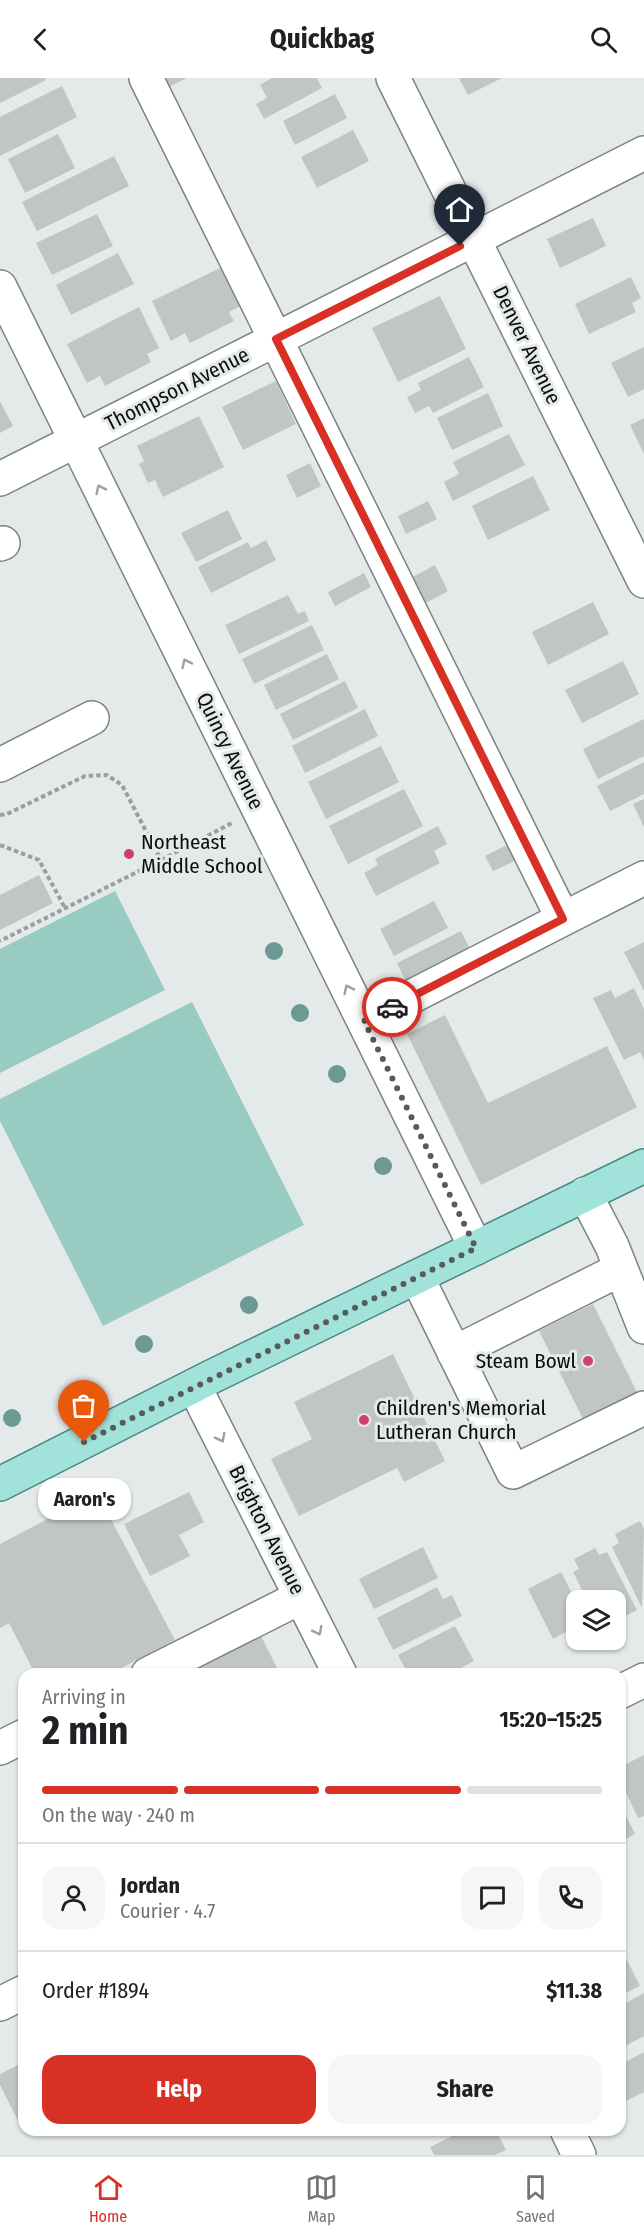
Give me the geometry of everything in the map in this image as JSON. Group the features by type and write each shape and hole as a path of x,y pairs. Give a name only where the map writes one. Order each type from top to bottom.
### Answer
{"main road":[{"path":"0,1484 194,1386 644,1166"}],"street":[{"path":"146,78 563,919"},
{"name":"Denver Avenue","path":"393,78 644,581"},
{"name":"Thompson Avenue","path":"0,479 644,153"},
{"name":"Quincy Avenue","path":"0,287 476,1248"},
{"path":"0,765 92,718"},
{"path":"364,1021 644,878"},
{"path":"585,1194 612,1246 644,1327"},
{"path":"454,1353 621,1269"},
{"path":"417,1277 513,1472 644,1408"},
{"name":"Brighton Avenue","path":"194,1386 337,1668"},
{"path":"160,1668 301,1598"},
{"path":"626,1689 644,1680"},
{"path":"0,1748 18,1739"},
{"path":"0,2004 18,1995"},
{"path":"570,2136 579,2155"}],"path":[{"path":"0,814 7,814 85,776 107,775 122,785 161,860"},
{"path":"0,941 259,810"},
{"path":"0,845 39,860 65,908"}],"green space":[{"path":"115,891 165,990 0,1073 0,949"},
{"path":"192,1002 304,1225 103,1326 0,1121 0,1099"}],"building":[{"path":"0,78 45,78 46,80 0,103"},
{"path":"156,78 187,78 162,90"},
{"path":"272,78 317,78 322,88 264,119 256,104 267,98 260,85"},
{"path":"459,78 502,78 468,95"},
{"path":"62,86 77,117 0,156 0,117"},
{"path":"335,94 347,118 295,145 283,121"},
{"path":"353,130 369,161 317,188 301,157"},
{"path":"58,134 75,168 25,193 8,159"},
{"path":"114,156 129,186 37,231 22,202"},
{"path":"97,214 113,246 52,275 36,243"},
{"path":"593,218 606,246 560,268 547,239"},
{"path":"118,253 134,284 71,315 56,285"},
{"path":"224,266 243,305 229,312 234,321 190,343 185,333 171,341 152,301"},
{"path":"631,277 641,298 632,303 636,312 589,334 575,304"},
{"path":"440,296 466,349 398,382 372,328"},
{"path":"139,307 159,348 147,354 151,362 105,386 100,376 87,383 67,344"},
{"path":"644,347 644,389 628,397 611,363"},
{"path":"469,357 484,387 433,413 429,406 415,413 407,397 421,390 418,383"},
{"path":"276,381 296,424 243,450 222,407"},
{"path":"488,393 503,426 452,450 437,418"},
{"path":"0,401 13,426 0,433"},
{"path":"199,416 224,467 163,497 155,480 148,483 139,464 144,461 137,446"},
{"path":"644,418 644,454 630,425"},
{"path":"509,434 525,465 453,501 444,482 459,474 453,462"},
{"path":"310,463 321,486 297,498 286,475"},
{"path":"533,476 550,510 488,540 472,506"},
{"path":"428,501 437,519 406,534 398,516"},
{"path":"228,510 242,539 196,562 181,533"},
{"path":"266,540 276,560 211,593 198,567 248,542 251,548"},
{"path":"435,565 448,591 424,604 411,578"},
{"path":"364,573 371,587 335,606 328,592"},
{"path":"288,595 298,614 305,611 309,621 239,654 225,625"},
{"path":"593,602 609,634 548,665 532,632"},
{"path":"312,625 324,650 254,684 242,659"},
{"path":"327,654 339,679 276,710 264,685"},
{"path":"623,661 639,694 582,723 565,690"},
{"path":"345,681 358,708 293,740 280,714"},
{"path":"365,709 378,736 305,773 292,746"},
{"path":"644,719 644,756 598,779 583,749"},
{"path":"381,746 399,782 326,819 308,782"},
{"path":"644,762 644,794 610,811 597,786"},
{"path":"404,789 423,826 348,864 329,826"},
{"path":"644,799 644,827 633,804"},
{"path":"438,826 447,844 434,851 440,863 376,896 364,873 378,865 375,859"},
{"path":"511,843 519,859 493,871 485,856"},
{"path":"39,875 53,903 0,930 0,895"},
{"path":"434,901 448,928 394,956 380,929"},
{"path":"461,931 474,957 410,989 397,963"},
{"path":"644,942 644,991 624,952"},
{"path":"634,988 644,1009 644,1060 640,1052 624,1060 593,998 611,990 615,998"},
{"path":"445,1015 488,1103 607,1046 637,1107 481,1185 407,1034"},
{"name":"Steam Bowl","path":"593,1304 637,1392 583,1419 539,1331"},
{"name":"Children's Memorial Lutheran Church","path":"393,1354 445,1461 404,1482 397,1468 299,1516 271,1459 312,1439 294,1402"},
{"path":"189,1492 204,1522 179,1535 190,1556 150,1576 124,1524"},
{"path":"97,1493 175,1640 121,1668 32,1668 9,1623 0,1628 0,1544"},
{"path":"640,1521 644,1529 642,1608 612,1547 619,1543 615,1534"},
{"path":"423,1547 438,1578 374,1609 359,1579"},
{"path":"595,1548 599,1555 607,1552 637,1610 626,1616 626,1590 582,1590 573,1572 579,1569 574,1559"},
{"path":"561,1572 570,1590 566,1590 566,1632 553,1639 528,1589"},
{"path":"437,1587 443,1599 452,1595 462,1616 393,1650 377,1618"},
{"path":"455,1626 474,1661 461,1668 405,1668 398,1655"},
{"path":"261,1636 277,1668 199,1668"},
{"path":"644,1755 644,1816 638,1818 626,1793 626,1764"},
{"path":"626,1815 635,1834 626,1839"},
{"path":"626,1958 640,1986 626,1993"},
{"path":"644,1993 644,2036 626,2046 626,2003"},
{"path":"644,2052 644,2092 626,2101 626,2062"},
{"path":"18,2065 18,2121 0,2085 0,2074"},
{"path":"453,2136 499,2136 506,2150 495,2155 434,2155 430,2147"}],"way so far":[{"path":"84,1442 476,1248 364,1021 392,1007"}],"place":[{"name":"Northeast Middle School","path":"129,854"},
{"name":"Steam Bowl","path":"588,1361"},
{"name":"Children's Memorial Lutheran Church","path":"364,1420"},
{"name":"Aaron's","path":"84,1442"}],"route":[{"path":"392,1007 563,919 276,339 460,246"}]}
